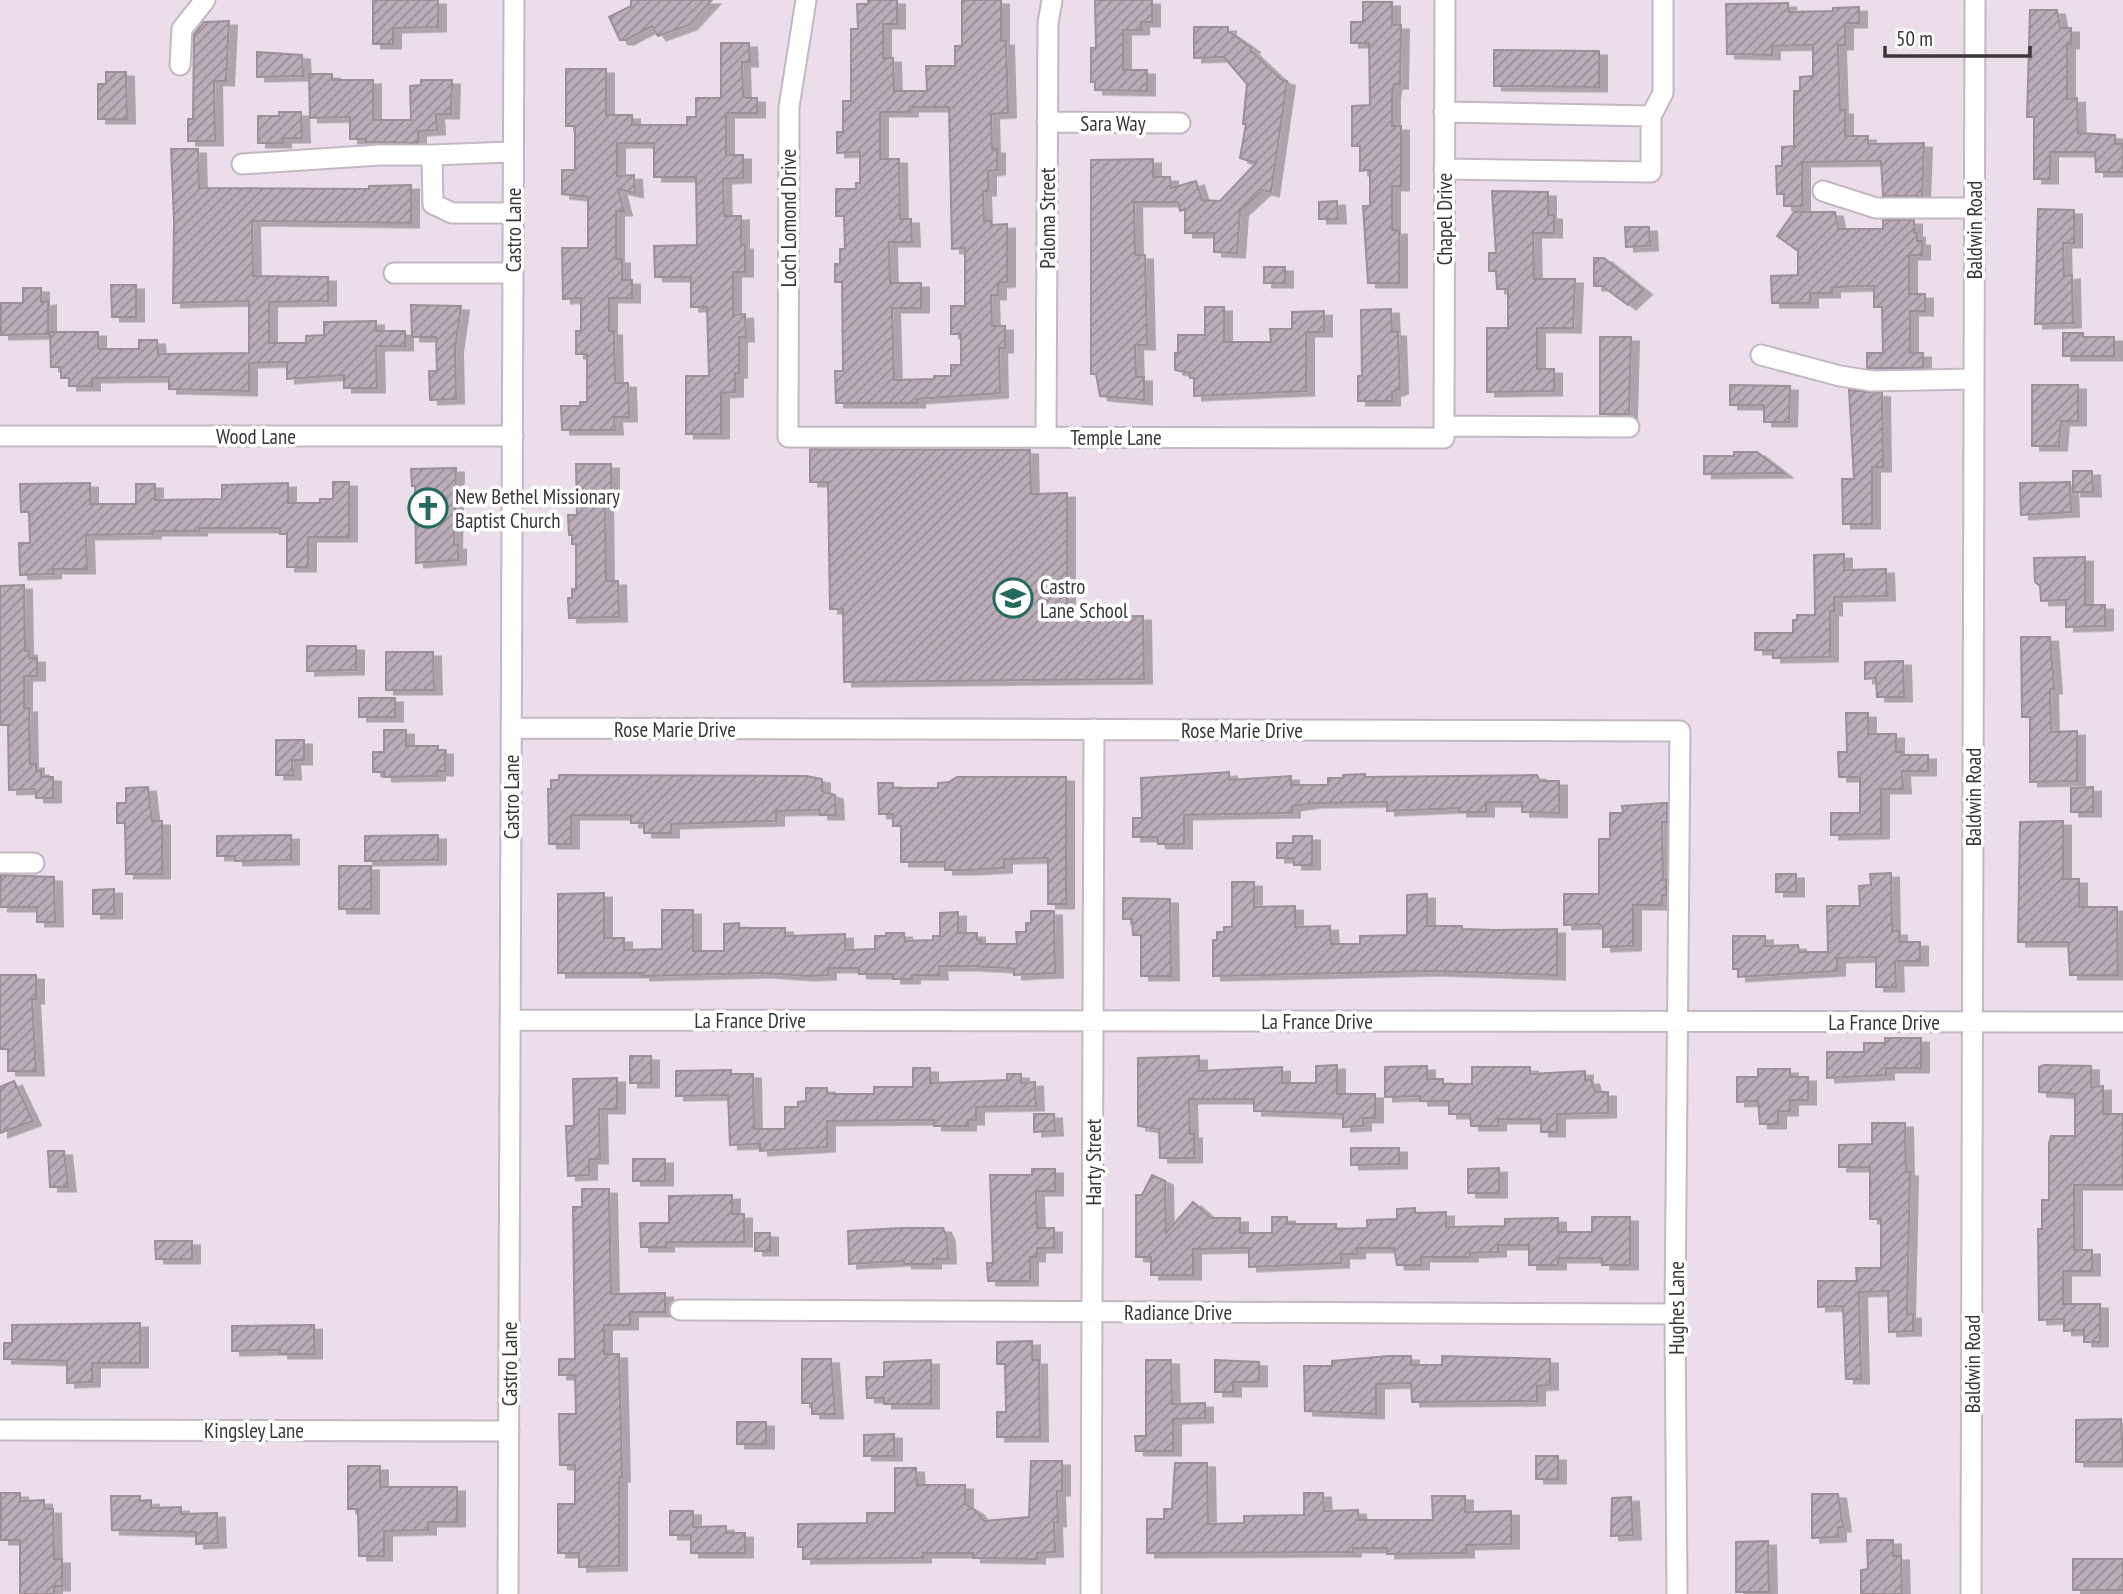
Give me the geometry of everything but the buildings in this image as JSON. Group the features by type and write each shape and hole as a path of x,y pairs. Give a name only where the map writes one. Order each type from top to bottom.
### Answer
{"street":[{"path":"180,65 183,29 205,0"},
{"name":"Castro Lane","path":"509,1594 514,0"},
{"name":"Loch Lomond Drive","path":"788,437 789,107 806,0"},
{"name":"Paloma Street","path":"1046,437 1048,23 1052,0"},
{"name":"Chapel Drive","path":"1444,432 1445,0"},
{"path":"1444,169 1651,172 1651,116 1663,93 1663,0"},
{"name":"Baldwin Road","path":"1971,1594 1975,0"},
{"path":"1444,112 1651,116"},
{"name":"Sara Way","path":"1047,122 1180,123"},
{"path":"242,164 380,155 513,152"},
{"path":"432,155 431,198 437,208 452,213 513,213"},
{"path":"1823,191 1876,208 1974,208"},
{"path":"394,273 513,273"},
{"path":"1761,355 1840,376 1872,381 1974,379"},
{"name":"Temple Lane","path":"788,437 1046,437 1629,427"},
{"name":"Wood Lane","path":"0,436 513,436"},
{"name":"Rose Marie Drive","path":"512,728 1680,731 1679,1022"},
{"name":"Harty Street","path":"1091,1594 1094,729"},
{"path":"0,863 34,863"},
{"name":"La France Drive","path":"510,1020 2123,1022"},
{"name":"Hughes Lane","path":"1677,1594 1675,1314 1679,1022"},
{"name":"Radiance Drive","path":"680,1310 1675,1314"},
{"name":"Kingsley Lane","path":"0,1430 509,1431"}],"place":[{"name":"New Bethel Missionary Baptist Church","path":"428,508"},
{"name":"Castro Lane School","path":"1013,598"}]}
